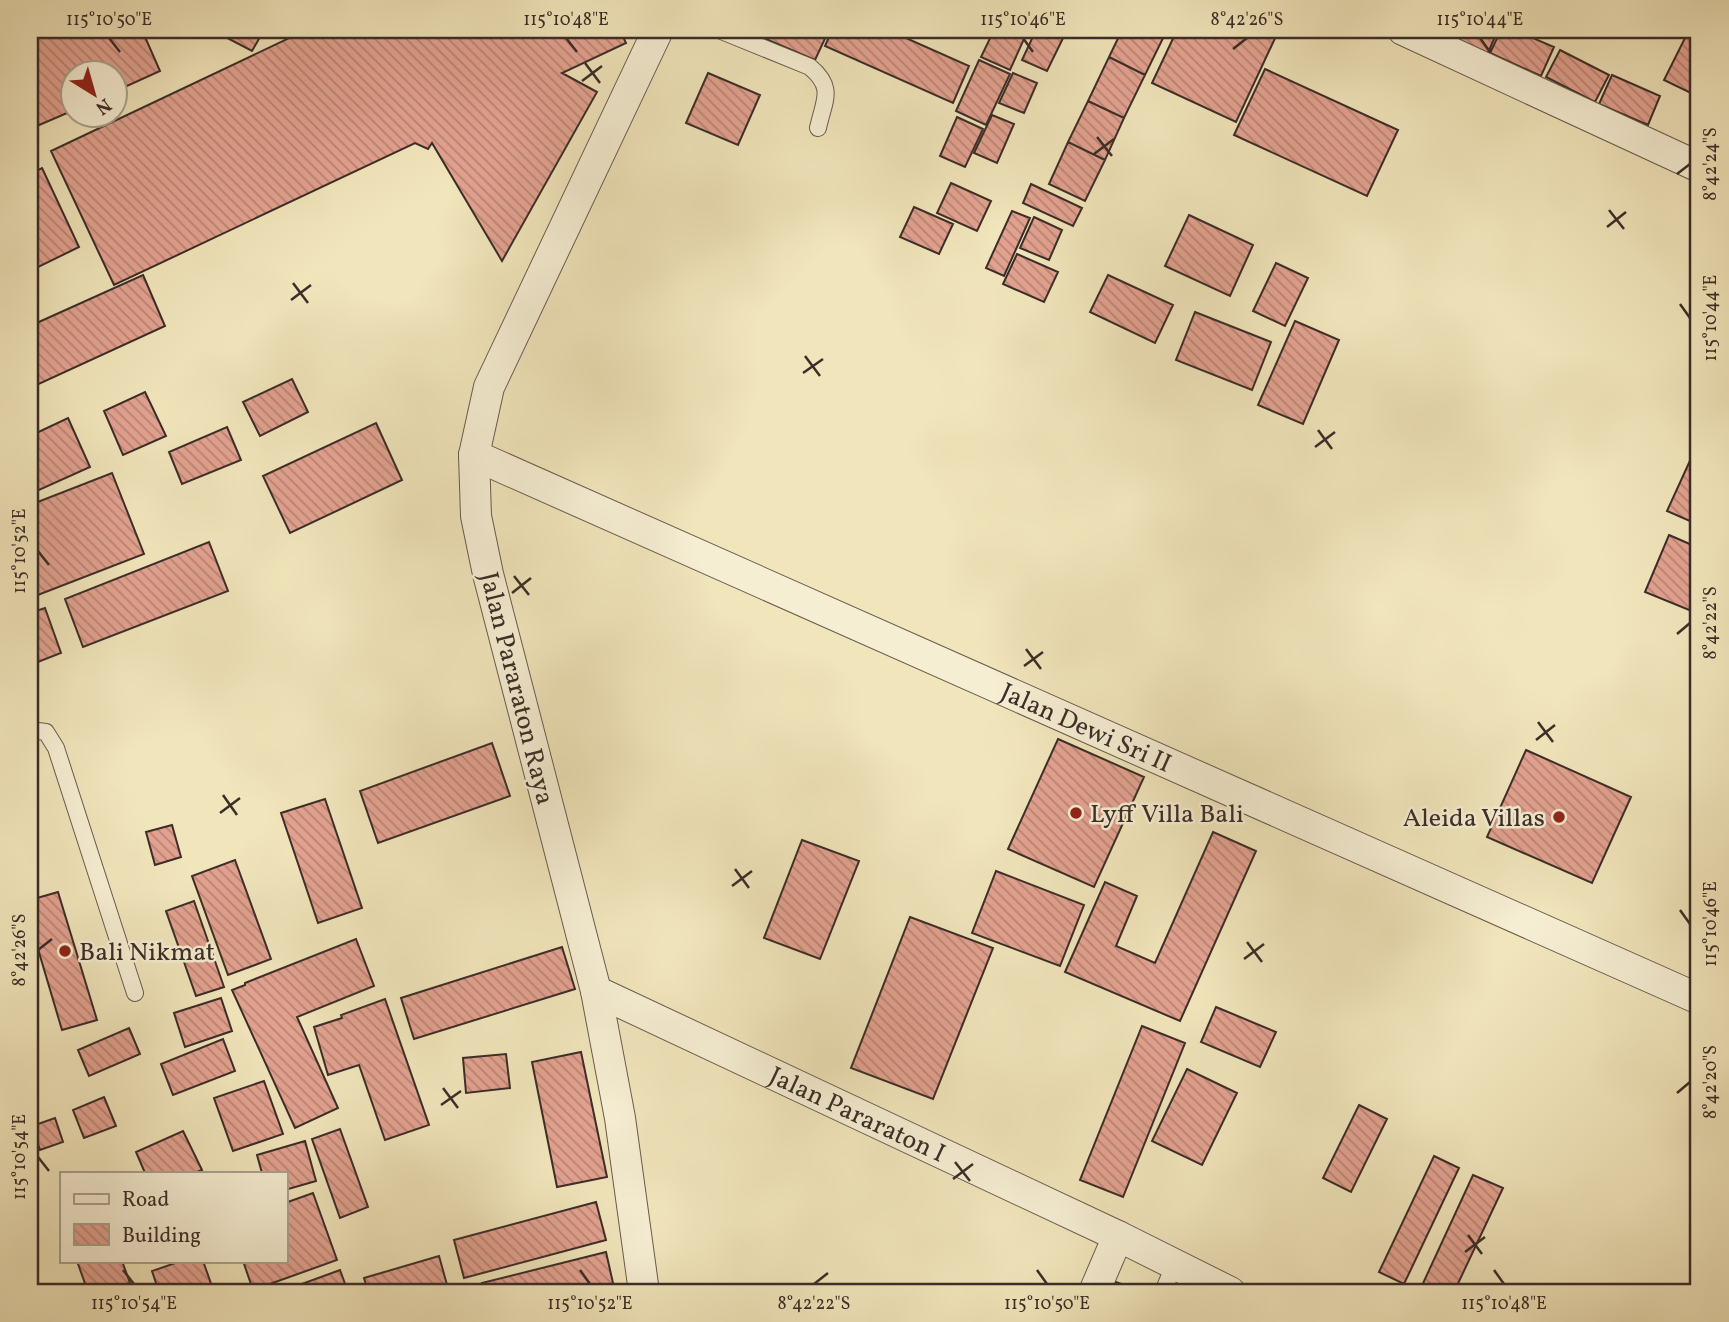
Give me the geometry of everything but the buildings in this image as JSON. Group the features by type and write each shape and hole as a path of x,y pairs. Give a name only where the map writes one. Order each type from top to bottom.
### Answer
{"street":[{"name":"Jalan Pararaton Raya","path":"644,1292 620,1118 596,991 488,574 476,516 474,455 489,387 658,30"},
{"path":"1403,30 1699,167"},
{"name":"Jalan Dewi Sri II","path":"474,455 1699,999"},
{"name":"Jalan Pararaton I","path":"596,991 1118,1236 1169,1279 1230,1292"},
{"path":"1094,1292 1118,1236"}],"lane":[{"path":"719,30 810,67 821,76 827,88 818,128"},
{"path":"30,730 46,732 56,748 135,993"}],"place":[{"name":"Lyff Villa Bali","path":"1076,813"},
{"name":"Aleida Villas","path":"1559,817"},
{"name":"Bali Nikmat","path":"65,951"}]}
